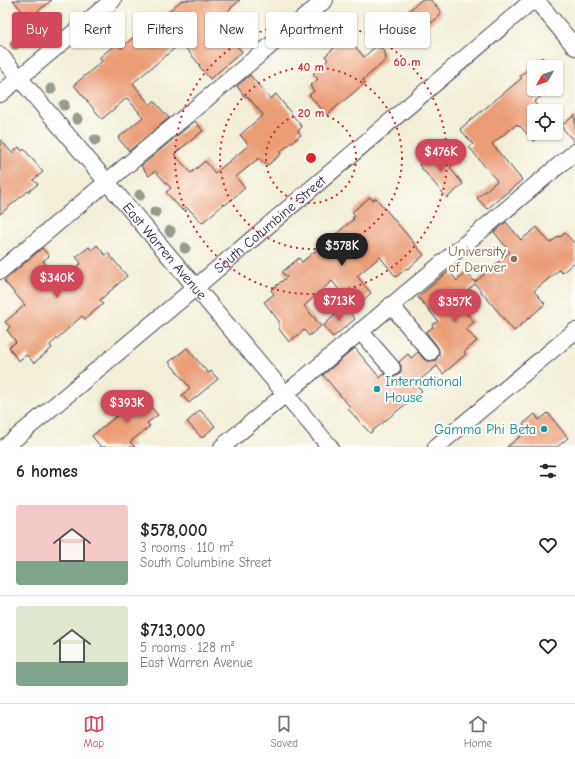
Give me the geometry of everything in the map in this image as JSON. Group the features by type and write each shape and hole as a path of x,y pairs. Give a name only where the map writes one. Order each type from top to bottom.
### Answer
{"street":[{"path":"0,94 113,0"},
{"path":"0,271 325,0"},
{"path":"534,0 575,47"},
{"name":"South Columbine Street","path":"5,447 534,0"},
{"name":"East Warren Avenue","path":"0,55 330,447"},
{"path":"222,447 575,152"},
{"path":"391,306 430,352"},
{"path":"360,331 392,368"},
{"path":"436,447 575,331"}],"building":[{"path":"13,0 52,0 37,12 22,12"},
{"path":"182,0 240,0 227,12 205,12 205,48 239,48 242,52 210,79 185,48 197,48 197,12 168,12"},
{"path":"421,0 431,0 441,12 439,13 441,15 430,24 430,12 407,12"},
{"path":"133,38 133,48 175,48 133,83 150,105 154,101 169,118 129,151 118,138 143,117 127,98 102,119 74,85 102,61 99,58 111,48 125,48 125,45"},
{"path":"334,48 356,48 364,57 374,48 381,48 385,52 386,60 363,80 365,83 327,115 309,95 314,91 310,86 318,79 313,74 328,60 325,56"},
{"path":"527,70 527,96 541,96 534,102 536,104 527,104 527,134 517,124 492,144 522,180 487,209 477,198 497,181 469,147 473,144 460,129 522,78 520,76"},
{"path":"250,75 270,99 276,94 302,127 298,131 301,135 280,152 281,154 268,165 259,158 236,177 245,188 202,223 186,207 182,210 166,192 171,188 155,171 149,176 141,166 195,121 203,131 174,154 191,173 205,161 215,173 249,145 240,135 263,115 247,96 245,97 237,86"},
{"path":"575,115 575,143 563,128 563,124"},
{"path":"0,139 12,153 19,147 22,151 24,149 43,172 33,180 38,184 0,214"},
{"path":"439,150 452,166 450,168 463,184 447,198 419,165 435,151 436,152"},
{"path":"370,197 373,200 376,198 424,255 396,277 380,257 357,276 371,293 354,308 332,281 304,306 321,326 309,336 304,330 289,342 279,329 279,321 264,302 274,294 271,290 287,277 282,272 299,258 302,262 354,219 352,218 355,216 352,212"},
{"path":"506,222 521,240 537,227 550,243 565,233 575,244 575,262 562,273 559,270 534,291 545,304 514,331 475,284 456,301 474,322 466,329 477,341 464,352 466,354 443,374 437,366 416,383 422,391 370,433 348,409 350,407 323,375 355,348 380,378 384,374 389,377 398,375 401,371 399,362 408,354 411,358 418,352 426,361 436,360 439,355 439,350 426,332 438,321 418,297 449,271 457,281 466,272 475,282 510,252 494,232"},
{"path":"97,245 105,255 108,253 127,276 100,300 103,304 85,319 82,316 50,345 52,348 34,363 27,355 18,361 9,347 16,342 7,330 10,327 5,322 25,305 4,281 42,248 49,256 43,261 60,281 81,263 76,257 89,247 92,250"},
{"path":"344,307 355,319 333,337 323,326"},
{"path":"187,348 208,373 211,371 218,379 189,403 182,395 190,388 169,362"},
{"path":"135,394 138,398 141,395 158,415 147,423 150,426 130,442 135,447 101,447 92,436 124,410 120,406"},
{"path":"200,410 215,426 202,438 187,422"},
{"name":"Gamma Phi Beta","path":"548,413 568,438 557,447 507,447 528,430 523,424 535,414 539,420"}],"place":[{"name":"University of Denver","path":"514,259"},
{"name":"International House","path":"377,389"},
{"name":"Gamma Phi Beta","path":"544,429"}]}
